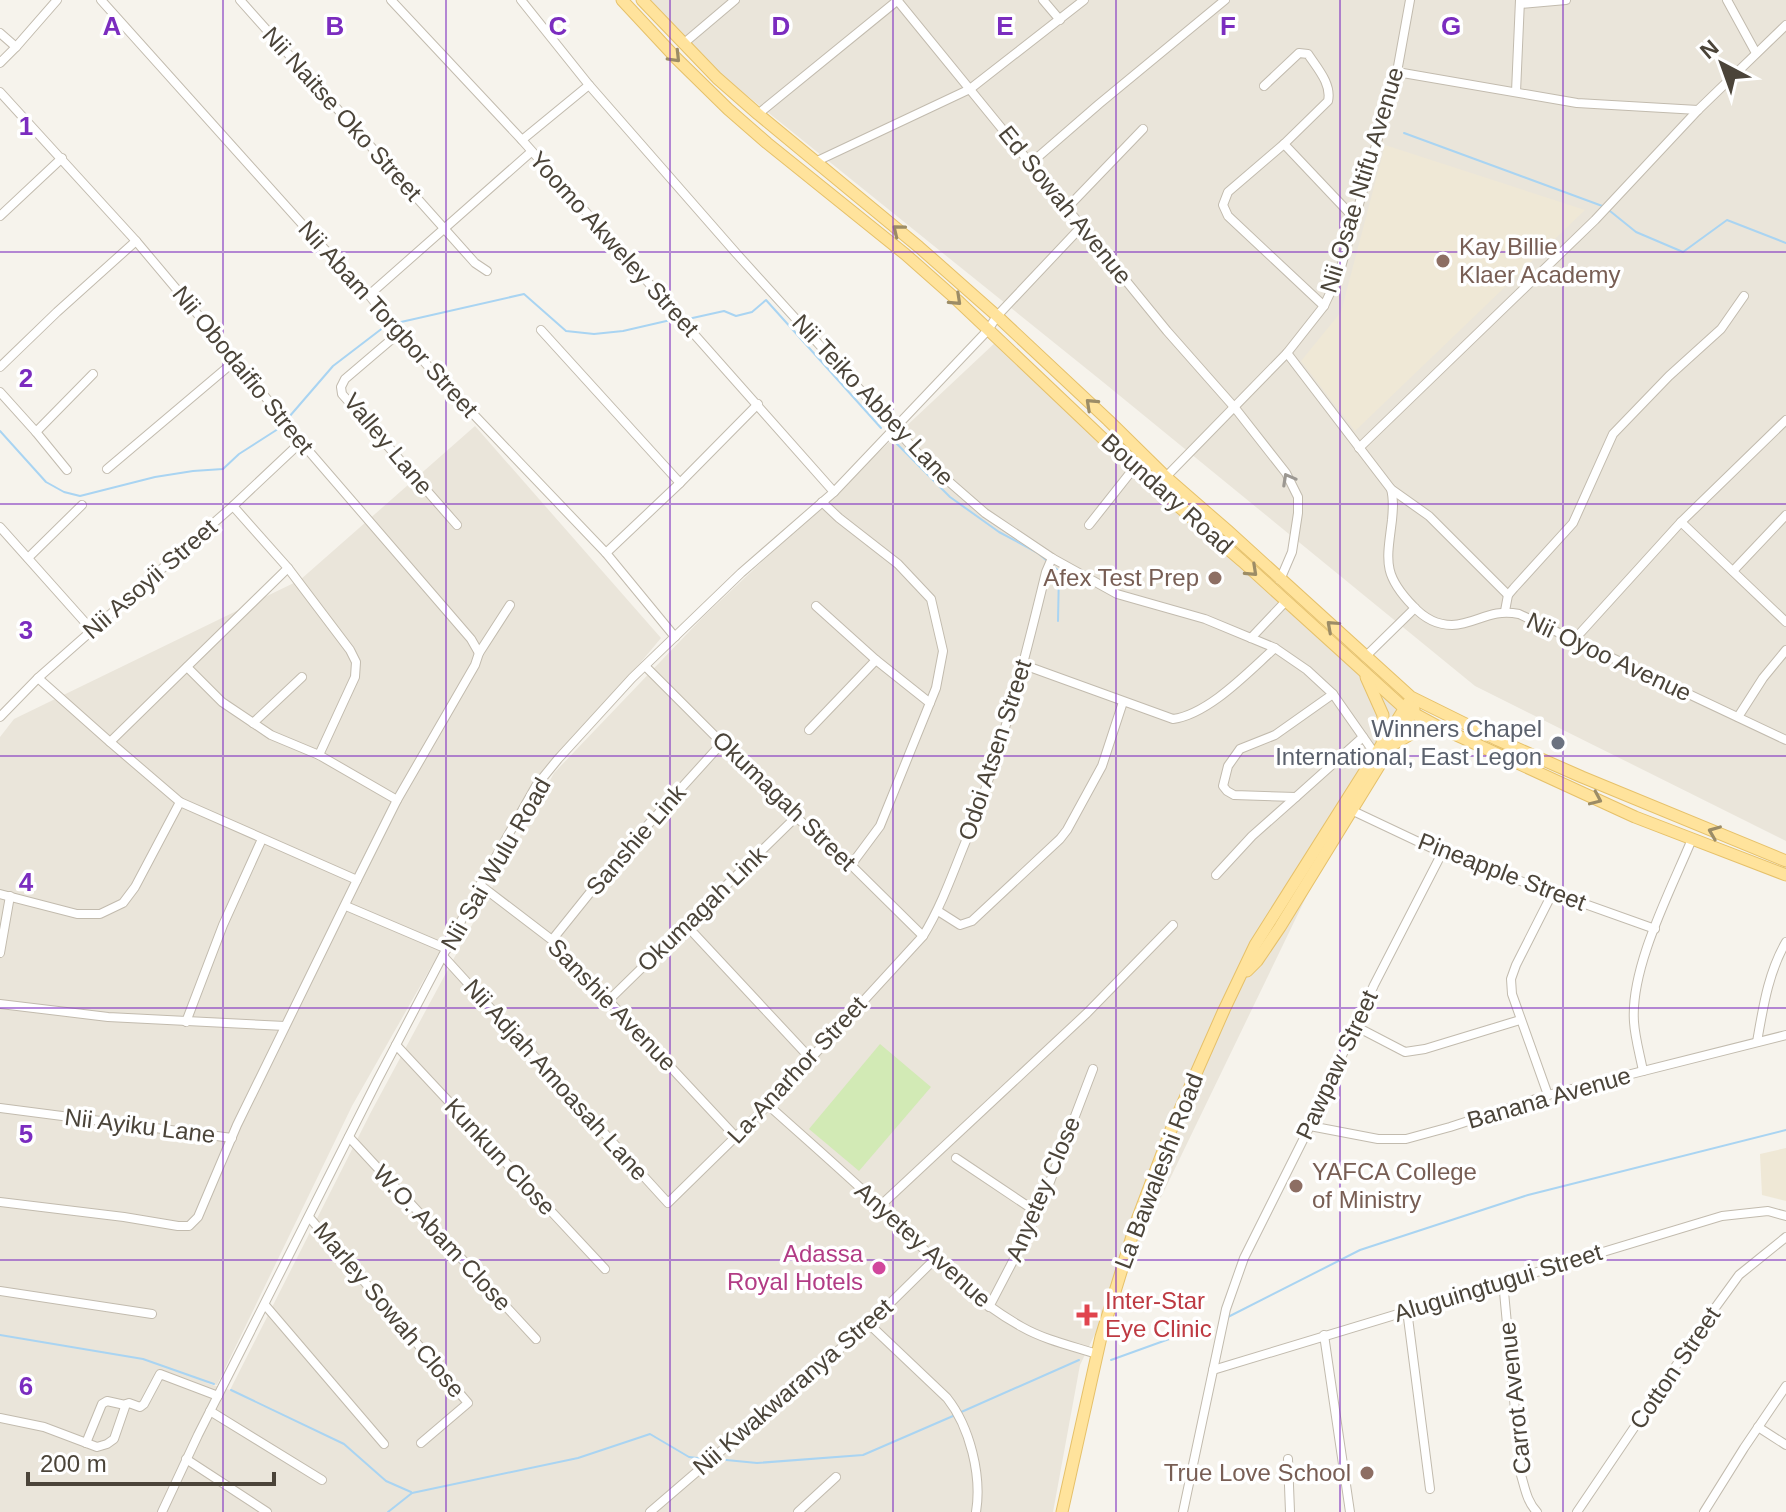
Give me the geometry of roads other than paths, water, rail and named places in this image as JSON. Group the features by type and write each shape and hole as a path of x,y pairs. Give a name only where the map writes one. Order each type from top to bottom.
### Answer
{"main road":[{"name":"Boundary Road","path":"622,0 728,109 905,254 1134,468 1408,711 1635,817 1692,839 1785,868"},
{"name":"Boundary Road","path":"642,0 717,78 997,316 1167,478 1415,699 1498,740 1785,868"},
{"path":"1362,670 1383,715 1388,743 1418,730 1439,727"},
{"name":"La Bawaleshi Road","path":"1241,977 1257,961 1280,927 1415,699"},
{"name":"La Bawaleshi Road","path":"1062,1512 1097,1354 1137,1220 1171,1130 1255,945 1375,754 1388,743"}],"street":[{"path":"0,63 57,0"},
{"name":"Nii Abam Torgbor Street","path":"101,0 369,295 456,397 606,553 675,637"},
{"name":"Nii Naitse Oko Street","path":"240,0 475,263 487,271"},
{"name":"Yoomo Akweley Street","path":"391,0 522,140 834,492"},
{"name":"Nii Teiko Abbey Lane","path":"521,0 589,85 736,253 923,459 985,513 1052,560 1117,594 1205,619 1275,648 1307,670 1333,694 1375,754"},
{"path":"683,44 735,0"},
{"path":"758,114 898,0"},
{"name":"Ed Sowah Avenue","path":"898,0 1286,473 1298,497 1298,513 1292,552 1280,580"},
{"path":"1043,0 1060,20"},
{"path":"815,162 970,89 1084,0"},
{"path":"1031,163 1225,0"},
{"name":"Nii Osae Ntifu Avenue","path":"1156,487 1287,353 1324,306 1339,274 1397,72 1410,0"},
{"path":"1516,92 1520,2 1566,0"},
{"path":"1727,0 1756,53"},
{"path":"1359,448 1595,220 1698,110 1786,25"},
{"path":"0,33 16,47"},
{"path":"1264,86 1299,53 1304,53 1308,54 1330,93 1328,101 1284,144 1228,192 1223,205 1228,216 1324,306"},
{"path":"1397,72 1577,103 1698,110"},
{"path":"522,140 589,85"},
{"name":"Nii Obodaifio Street","path":"0,92 136,241 301,442 471,639 479,653"},
{"path":"1067,208 1143,129"},
{"path":"1284,144 1355,219"},
{"path":"369,295 531,152"},
{"path":"0,216 62,158"},
{"name":"Nii Sai Wulu Road","path":"162,1512 396,1045 536,786 645,666 741,573 834,492 1082,226"},
{"path":"0,367 136,241"},
{"path":"1505,611 1508,595 1573,523 1613,434 1669,376 1721,329 1744,296"},
{"path":"541,330 680,483"},
{"name":"Valley Lane","path":"399,333 345,379 342,394 457,525"},
{"path":"1287,353 1391,489 1429,516 1508,595"},
{"path":"107,469 236,360"},
{"path":"36,432 93,374"},
{"path":"0,392 67,470"},
{"path":"606,553 758,404"},
{"path":"1573,641 1681,522 1786,420"},
{"name":"Nii Asoyii Street","path":"0,717 91,629 233,506 301,442"},
{"path":"1089,525 1134,468"},
{"name":"Nii Oyoo Avenue","path":"1391,489 1393,506 1388,570 1398,589 1429,620 1450,625 1505,611 1519,614 1786,740"},
{"path":"822,502 898,564 931,599 943,651 936,688 880,826 851,865"},
{"path":"28,558 82,505"},
{"path":"233,506 288,568 356,662 355,677 319,755"},
{"path":"1733,571 1786,515"},
{"path":"1681,522 1786,622"},
{"path":"0,527 91,629"},
{"name":"Odoi Atsen Street","path":"923,936 938,911 982,804 1024,665 1046,572 1052,560"},
{"path":"110,742 288,568"},
{"path":"1251,638 1286,601"},
{"path":"0,1202 178,1226 189,1226 198,1217 285,1026 397,800 479,653 510,605"},
{"path":"816,606 930,703"},
{"path":"1365,657 1415,608"},
{"path":"1024,665 1173,719 1195,713 1275,648"},
{"path":"1738,717 1786,650"},
{"path":"809,730 876,660"},
{"name":"Okumagah Street","path":"645,666 796,817 851,865 923,936"},
{"path":"187,667 222,702 271,735 319,755 397,800"},
{"path":"253,723 302,677"},
{"path":"38,678 180,802 357,880"},
{"path":"1296,797 1234,795 1223,786 1228,766 1240,749 1275,735 1333,694"},
{"path":"938,911 960,925 972,921 1060,839 1102,766 1123,702"},
{"path":"1216,875 1252,836 1363,737"},
{"name":"Sanshie Link","path":"552,940 617,859 722,743"},
{"path":"0,894 77,914 100,914 123,903 135,887 180,802"},
{"name":"Pineapple Street","path":"1351,810 1442,853 1655,929"},
{"name":"Okumagah Link","path":"609,1000 796,817"},
{"path":"186,1022 223,925 262,839"},
{"path":"1643,1071 1634,1023 1638,976 1692,839"},
{"name":"Pawpaw Street","path":"1183,1512 1226,1309 1244,1258 1310,1126 1374,985 1442,853"},
{"name":"Sanshie Avenue","path":"480,885 552,940 735,1136"},
{"path":"1548,1095 1520,1020 1511,979 1553,892"},
{"path":"0,953 10,896"},
{"path":"346,906 445,952"},
{"path":"686,925 810,1058"},
{"path":"880,1206 1105,996 1173,925"},
{"name":"La-Anarhor Street","path":"668,1203 768,1105 923,936"},
{"path":"1757,1042 1765,993 1786,942"},
{"name":"Nii Adjah Amoasah Lane","path":"445,952 668,1203"},
{"path":"0,1004 108,1017 285,1026"},
{"path":"1355,1026 1405,1052 1425,1049 1520,1020"},
{"name":"Banana Avenue","path":"1310,1126 1378,1139 1406,1139 1548,1095 1786,1035"},
{"name":"Kunkun Close","path":"396,1045 605,1269"},
{"name":"Anyetey Close","path":"989,1307 1038,1213 1093,1069"},
{"name":"Anyetey Avenue","path":"768,1105 880,1206 934,1260 989,1307 1025,1329 1097,1354"},
{"name":"Nii Ayiku Lane","path":"0,1108 232,1138"},
{"name":"W.O. Abam Close","path":"349,1137 536,1339"},
{"path":"956,1158 1038,1213"},
{"name":"Aluguingtugui Street","path":"1213,1370 1722,1216 1768,1211 1786,1216"},
{"name":"Marley Sowah Close","path":"309,1217 468,1403 421,1443"},
{"name":"Cotton Street","path":"1577,1512 1739,1275 1786,1237"},
{"name":"Nii Kwakwaranya Street","path":"650,1512 869,1324 934,1260"},
{"name":"Carrot Avenue","path":"1503,1281 1521,1475 1532,1507 1537,1512"},
{"path":"0,1291 152,1314"},
{"path":"265,1305 384,1444"},
{"path":"1407,1310 1430,1489"},
{"path":"869,1324 957,1410 975,1469 976,1512"},
{"path":"1324,1335 1350,1512"},
{"path":"86,1443 102,1404 107,1401 140,1407 160,1374 218,1396"},
{"path":"1704,1512 1786,1386"},
{"path":"0,1418 44,1427 97,1447 114,1439 125,1405"},
{"path":"210,1411 322,1480"},
{"path":"1758,1427 1786,1445"},
{"path":"186,1459 267,1512"},
{"path":"1288,1459 1290,1512"},
{"path":"798,1512 836,1477"}],"waterway":[{"path":"1404,133 1605,207"},
{"path":"1610,211 1636,232 1683,252 1727,220 1786,243"},
{"path":"401,322 524,294 566,331 594,334 623,331 675,319"},
{"path":"688,319 724,311 736,316 752,312 766,300 881,428"},
{"path":"289,417 333,366 384,327"},
{"path":"0,431 46,482 80,496 155,477 223,469 239,454 278,429"},
{"path":"892,439 950,497 1046,560"},
{"path":"1051,565 1059,571 1058,621"},
{"path":"1226,1318 1360,1250 1528,1195 1786,1130"},
{"path":"1111,1360 1208,1325"},
{"path":"0,1335 143,1359 214,1384"},
{"path":"959,1413 1079,1360"},
{"path":"231,1390 344,1444 386,1481 411,1492"},
{"path":"716,1459 757,1463 863,1455 953,1416"},
{"path":"388,1512 412,1493 578,1458 650,1434 689,1457 706,1459"}],"place":[{"name":"Kay Billie Klaer Academy","path":"1443,261"},
{"name":"Afex Test Prep","path":"1215,578"},
{"name":"Winners Chapel International, East Legon","path":"1558,743"},
{"name":"YAFCA College of Ministry","path":"1296,1186"},
{"name":"Adassa Royal Hotels","path":"879,1268"},
{"name":"Inter-Star Eye Clinic","path":"1087,1315"},
{"name":"True Love School","path":"1367,1473"}]}
